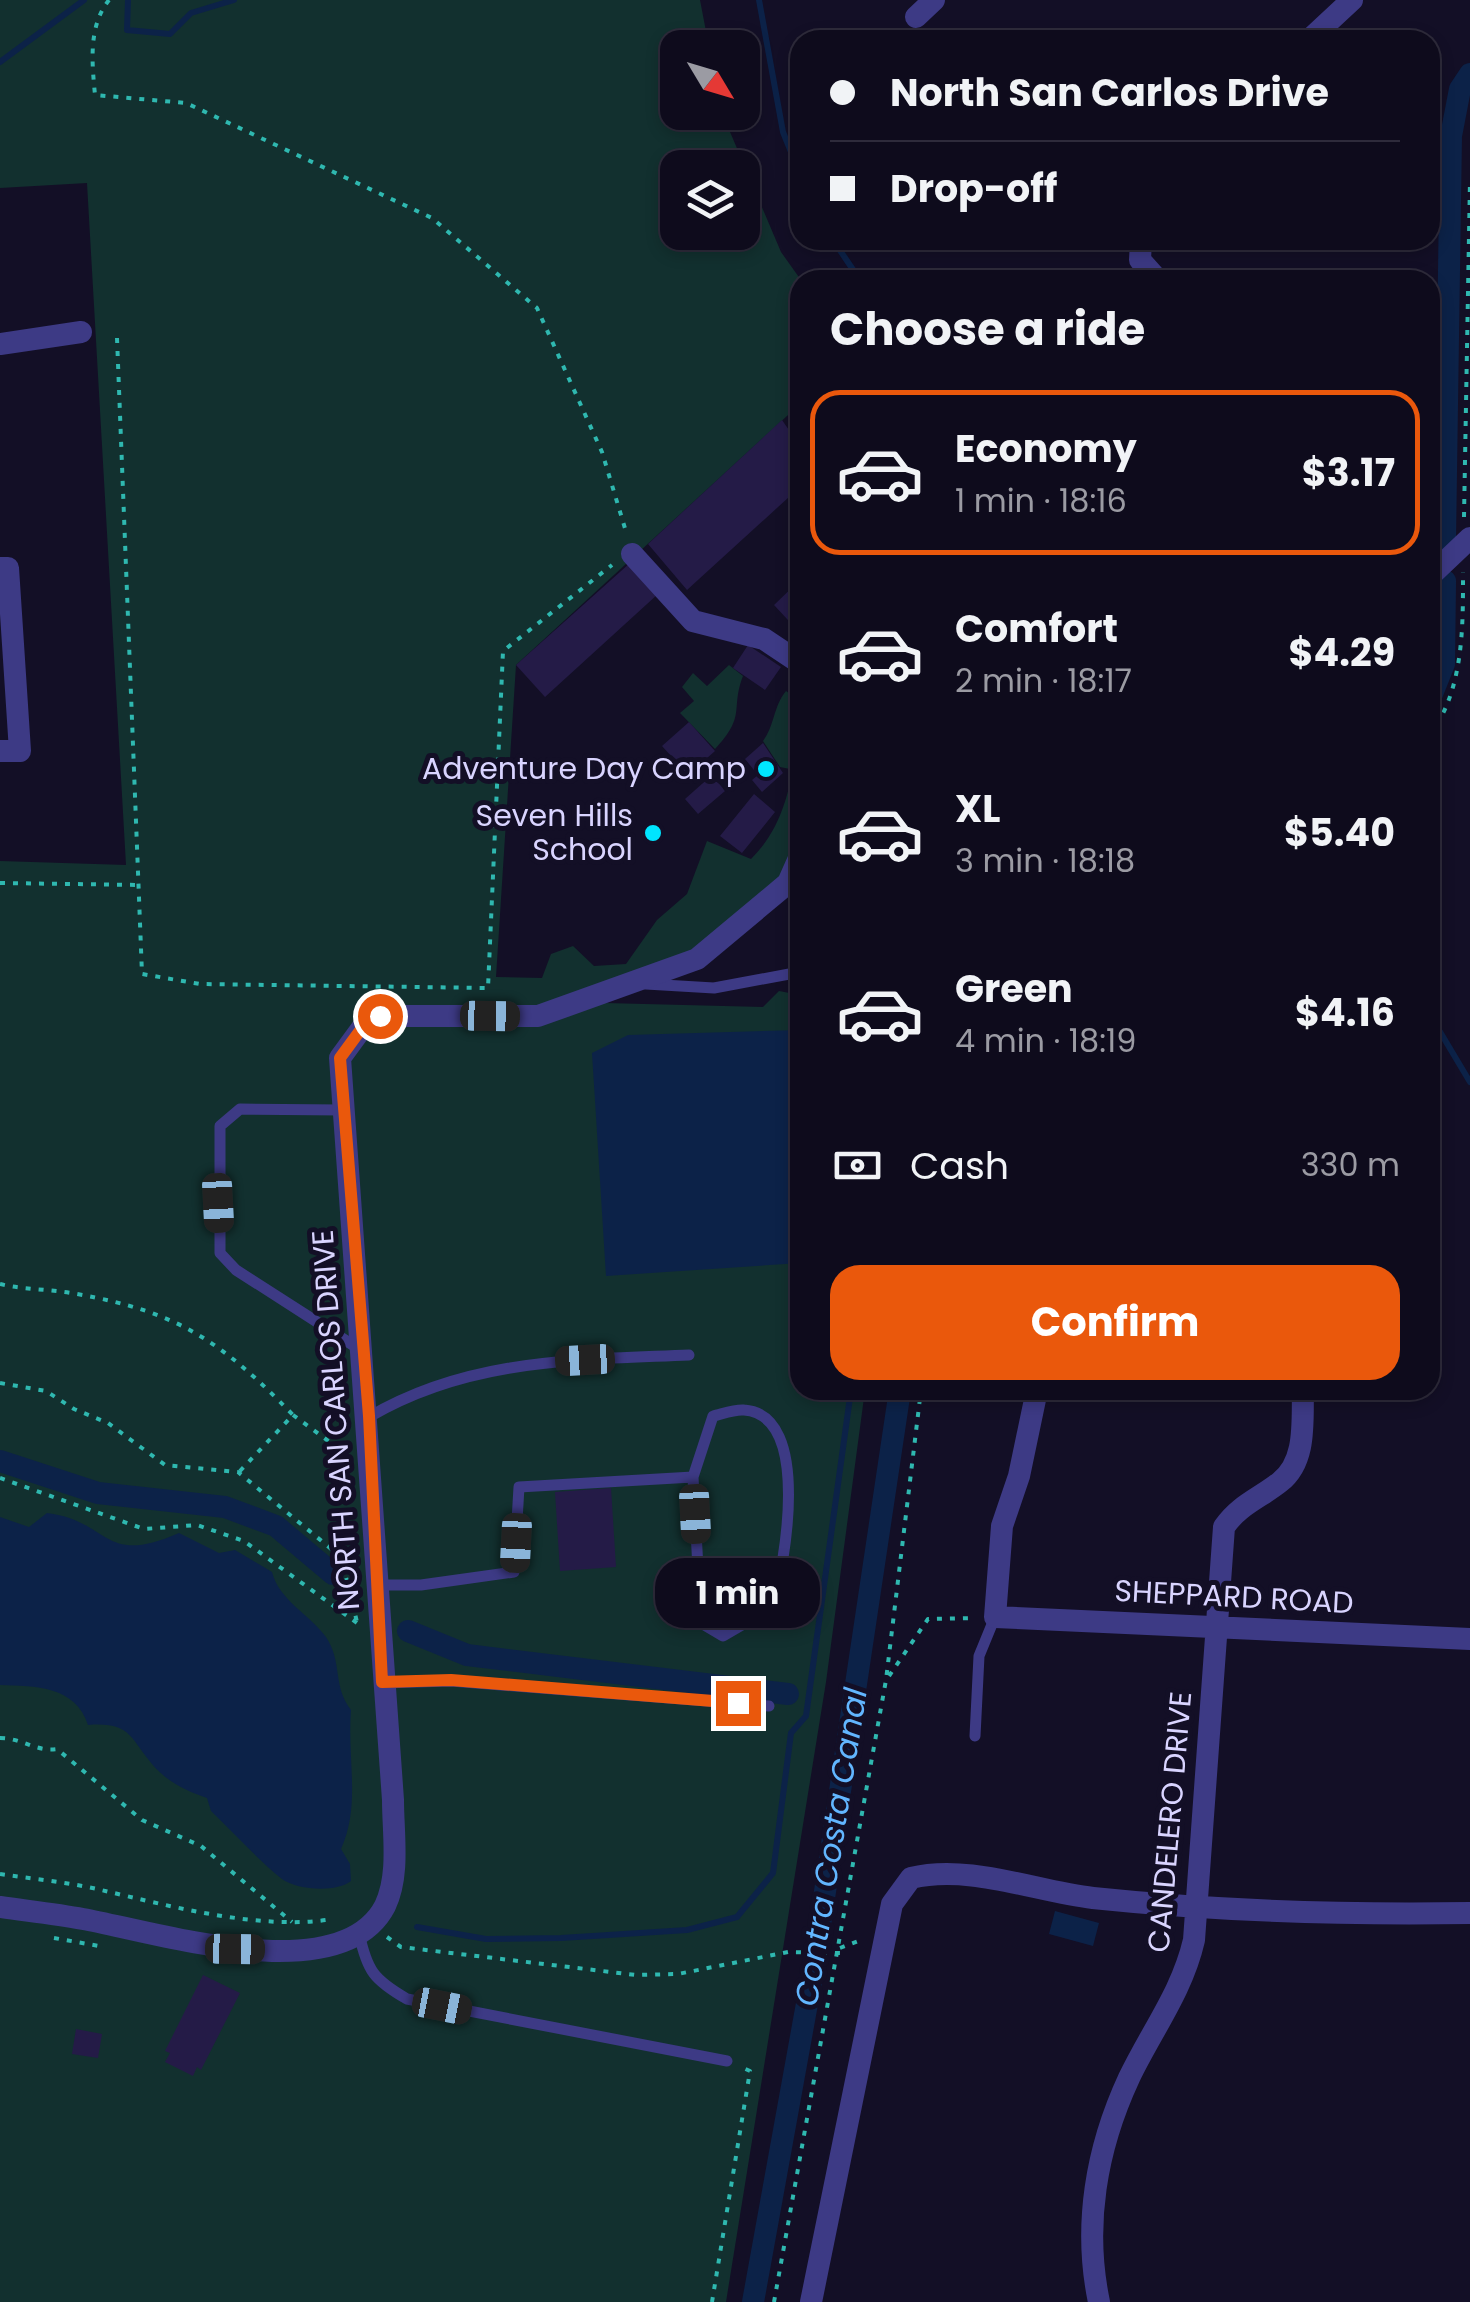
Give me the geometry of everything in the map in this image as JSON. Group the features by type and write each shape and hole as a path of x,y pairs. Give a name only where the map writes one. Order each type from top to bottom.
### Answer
{"street":[{"path":"916,18 934,0"},
{"path":"1320,30 1352,0"},
{"path":"0,344 80,332"},
{"path":"1440,567 1467,541"},
{"path":"632,552 693,620 764,639 790,656"},
{"path":"0,568 8,568 10,751"},
{"name":"NORTH SAN CARLOS DRIVE","path":"358,1924 384,1907 394,1880 393,1800 382,1682 369,1416 340,1058 362,1028 380,1016 538,1016 697,959 790,878"},
{"path":"994,1618 1002,1526 1019,1476 1035,1400"},
{"name":"CANDELERO DRIVE","path":"1100,2302 1090,2244 1104,2144 1130,2078 1186,1978 1198,1904 1224,1527 1247,1503 1280,1482 1297,1461 1302,1400"},
{"name":"SHEPPARD ROAD","path":"994,1618 1470,1639"},
{"path":"811,2302 892,1904 911,1878 948,1874 1092,1898 1306,1911 1470,1912"},
{"path":"0,1907 235,1949 331,1945 358,1924"}],"lane":[{"path":"632,983 714,988 790,974"},
{"path":"342,1110 240,1109 220,1126 220,1253 236,1270 362,1351"},
{"path":"369,1416 405,1396 516,1363 689,1355"},
{"path":"745,1410 770,1423 782,1442 788,1494 784,1567 773,1607 723,1636 701,1623 693,1477 713,1416 745,1410"},
{"path":"376,1585 421,1585 514,1572 518,1487 693,1477"},
{"path":"975,1736 979,1656 994,1618"},
{"path":"382,1682 451,1680 769,1706"},
{"path":"358,1924 364,1958 378,1982 407,1999 728,2061"}],"path":[{"path":"109,0 97,15 92,64 95,95 186,103 432,218 537,308 602,452 632,552 503,651 488,988 200,984 142,974 118,338"},
{"path":"1440,718 1450,700 1460,656 1467,541 1470,180"},
{"path":"0,883 140,885"},
{"path":"0,1284 144,1307 201,1334 238,1358 294,1415 370,1472"},
{"path":"0,1384 46,1391 74,1410 108,1423 166,1464 238,1472 342,1557 360,1635"},
{"path":"774,2302 840,1953 886,1680 920,1400"},
{"path":"238,1472 294,1415"},
{"path":"0,1478 144,1529 197,1526 244,1542 356,1622"},
{"path":"886,1680 928,1619 994,1618"},
{"path":"0,1738 21,1740 40,1751 57,1749 108,1796 142,1820 200,1846 292,1922"},
{"path":"0,1874 97,1889 162,1906 292,1922 358,1924 401,1947 636,1975 678,1974 808,1951 840,1953"},
{"path":"712,2302 750,2070 728,2061"}],"green space":[{"path":"0,0 700,0 706,30 660,30 660,130 729,130 738,150 660,150 660,250 760,250 760,203 781,252 794,270 790,270 790,413 516,665 496,977 542,978 551,954 573,946 594,966 626,964 657,920 687,894 707,841 751,859 773,831 790,781 790,866 697,959 605,1003 763,1007 779,991 790,993 790,1400 864,1400 826,1682 726,2302 0,2302 0,861 126,865 87,183 0,188"},
{"path":"729,665 743,676 731,728 715,749 680,713 694,701 682,687 693,673 707,686"},
{"path":"786,691 790,694 790,769 780,767 763,741"}],"water":[{"path":"790,1030 790,1264 606,1276 592,1053 628,1035"},
{"path":"47,1513 84,1524 120,1544 154,1542 179,1533 219,1553 235,1550 272,1572 281,1591 326,1637 341,1692 351,1710 352,1799 341,1849 350,1864 351,1881 327,1889 289,1883 211,1811 207,1798 164,1776 128,1733 113,1726 88,1725 74,1702 64,1695 27,1686 0,1685 0,1517 29,1527"},
{"path":"1055,1911 1099,1923 1093,1946 1049,1934"}],"building":[{"path":"782,420 790,432 790,496 687,590 648,544"},
{"path":"630,563 658,594 545,697 516,665"},
{"path":"790,590 790,622 774,605"},
{"path":"748,645 781,667 765,690 733,668"},
{"path":"689,722 715,751 688,775 662,746"},
{"name":"Adventure Day Camp","path":"763,743 783,773 762,792 752,780 758,775 745,759"},
{"path":"712,775 725,791 698,814 685,799"},
{"path":"754,794 775,812 742,853 720,836"},
{"path":"611,1488 616,1567 560,1571 555,1492"},
{"path":"203,1975 240,1993 201,2070 197,2067 193,2076 165,2062 170,2053 165,2051"},
{"path":"76,2029 102,2034 98,2058 72,2054"}],"waterway":[{"path":"0,62 84,0"},
{"path":"128,0 127,30 170,34 191,13 234,0"},
{"path":"759,0 783,132 790,149"},
{"name":"Contra Costa Canal","path":"1445,540 1451,136 1460,89 1470,74"},
{"path":"840,250 853,270"},
{"name":"Contra Costa Canal","path":"1440,674 1444,664 1445,581"},
{"path":"1440,1032 1470,1082"},
{"path":"417,1927 486,1939 561,1938 687,1930 737,1917 773,1873 791,1733 806,1716 850,1400"},
{"name":"Contra Costa Canal","path":"753,2302 814,1965 899,1400"},
{"path":"0,1461 98,1493 225,1507 276,1526 333,1574"},
{"path":"408,1631 467,1655 788,1694"}],"place":[{"name":"Adventure Day Camp","path":"766,769"},
{"name":"Seven Hills School","path":"653,833"}],"route":[{"path":"380,1016 362,1028 340,1058 369,1416 382,1682 451,1680 738,1703"}]}
